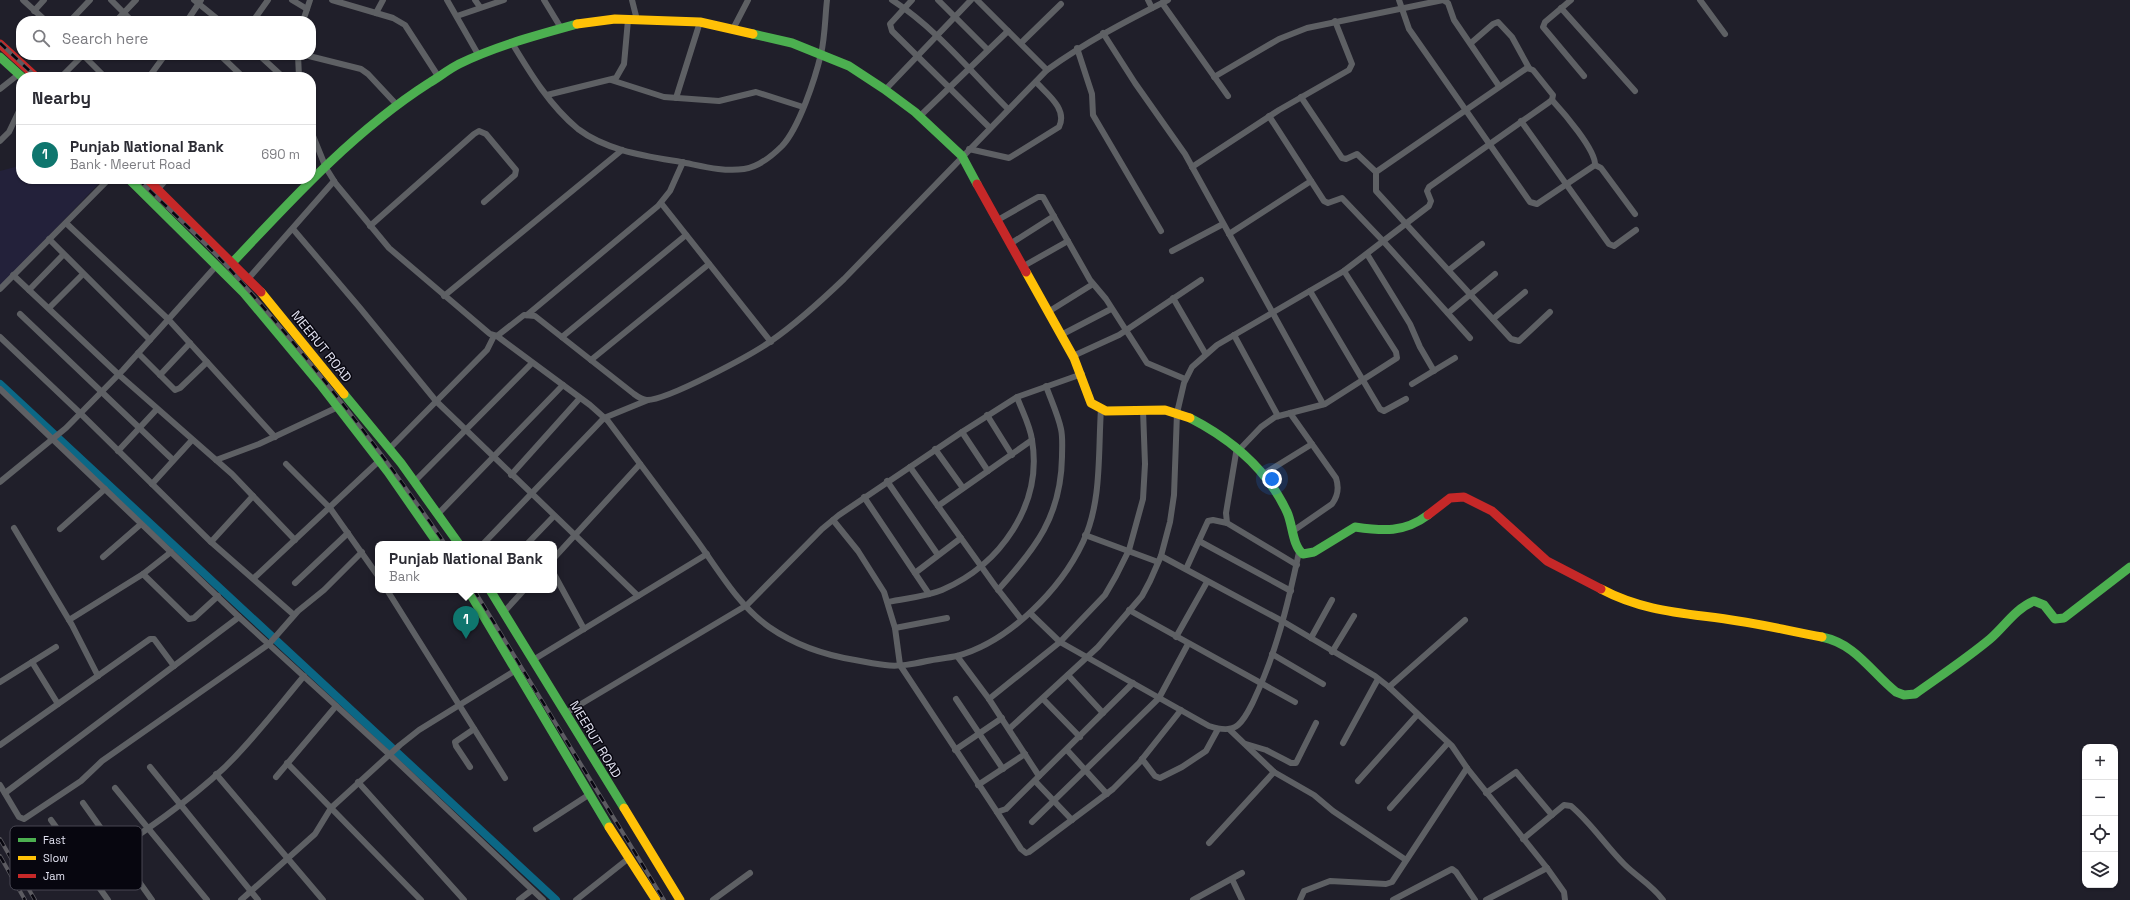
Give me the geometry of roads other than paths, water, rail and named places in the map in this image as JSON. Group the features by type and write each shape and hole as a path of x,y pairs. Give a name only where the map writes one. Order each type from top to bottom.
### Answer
{"main road":[{"path":"316,175 326,168 396,104 438,76 479,56 512,43 587,21 632,20 700,22 733,28 792,43 849,66 885,90 920,117 962,156 996,221 1073,356 1082,374 1091,403 1101,409 1165,410 1177,413 1214,430 1238,448 1262,475 1286,513 1293,530 1297,549 1300,552 1308,554 1314,552 1355,527 1380,531 1399,529 1421,520 1450,498 1464,497 1492,511 1547,561 1616,597 1647,608 1739,621 1830,639 1857,653 1887,685 1896,692 1910,696 1915,694 1990,638 2026,604 2034,601 2039,602 2055,619 2064,618 2130,567"},
{"path":"0,44 16,59"},
{"path":"0,57 16,72"},
{"path":"17,60 31,72"},
{"name":"MEERUT ROAD","path":"134,184 244,293 338,407 379,461 433,541"},
{"name":"MEERUT ROAD","path":"152,184 264,294 390,448 457,541"},
{"path":"229,260 304,184"},
{"path":"470,593 590,794 656,900"},
{"name":"MEERUT ROAD","path":"492,593 680,900"}],"street":[{"path":"23,0 40,16"},
{"path":"34,11 44,0"},
{"path":"75,16 90,0"},
{"path":"111,0 127,16"},
{"path":"121,16 136,0"},
{"path":"257,16 268,0"},
{"path":"292,0 307,8"},
{"path":"305,16 310,0"},
{"path":"332,0 393,18 405,25 438,76"},
{"path":"376,14 383,0"},
{"path":"447,0 479,56"},
{"path":"476,0 480,7"},
{"path":"457,16 504,0"},
{"path":"544,0 561,28"},
{"path":"547,94 611,80 620,74 624,64 632,20 632,0"},
{"path":"733,28 748,0"},
{"path":"512,43 533,77 577,128 589,137 622,150 714,169 743,169 762,162 782,146 793,130 803,107 821,54 827,0"},
{"path":"892,0 904,8 936,36 1008,109"},
{"path":"912,0 890,27 990,128"},
{"path":"938,0 956,16 988,50"},
{"path":"885,90 971,0"},
{"path":"977,0 1047,70"},
{"path":"1148,0 1152,8"},
{"path":"1400,0 1409,29 1532,203 1537,204 1596,165"},
{"path":"1214,77 1279,39 1307,28 1445,0 1454,20 1499,86"},
{"path":"1571,0 1545,22 1543,27 1584,76"},
{"path":"1700,0 1725,34"},
{"path":"190,16 198,1 214,16"},
{"path":"486,541 604,418 648,400 665,396 719,370 771,342 815,306 844,279 1047,70 1077,48 1165,1 1228,96"},
{"path":"1021,44 1061,4"},
{"path":"1562,8 1635,91"},
{"path":"676,98 700,22"},
{"path":"1192,167 1269,116 1351,68 1352,64 1335,22"},
{"path":"1471,43 1493,24 1498,22 1512,37 1529,68 1553,95 1552,100 1569,120 1594,156 1596,165"},
{"path":"920,117 1008,31"},
{"path":"1103,33 1192,167 1323,404"},
{"path":"1077,48 1092,94 1093,115 1160,231"},
{"path":"316,58 361,69 368,74 396,104"},
{"path":"66,72 78,60"},
{"path":"88,60 101,72"},
{"path":"154,72 162,60"},
{"path":"225,60 238,72"},
{"path":"264,60 277,72"},
{"path":"298,60 299,72"},
{"path":"1376,172 1499,86 1529,68"},
{"path":"0,89 16,79"},
{"path":"611,80 653,95 719,101 756,92 803,107"},
{"path":"969,150 1009,158 1059,127 1062,114 1060,108 1036,82"},
{"path":"1302,97 1342,158 1346,159 1357,154 1376,172 1376,191 1511,339 1516,341 1550,312"},
{"path":"1009,729 1087,657 1142,596 1160,559 1170,522 1174,495 1177,413 1185,379 1192,367 1205,353 1272,312 1344,271 1384,242 1431,204 1427,192 1429,187 1552,100"},
{"path":"1269,116 1324,200 1328,203 1342,198 1384,242 1470,338"},
{"path":"0,141 9,132 16,117"},
{"path":"1521,121 1611,246 1614,246 1636,230"},
{"path":"370,226 474,134 479,132 486,134 516,170 513,177 484,202"},
{"path":"316,143 326,168 334,181 370,226 390,248 444,296 563,385 604,418 640,464 734,592 769,627 786,638 814,650 832,656 886,666 957,656 1000,635 1030,613 1065,572 1085,535 1096,495 1101,409"},
{"path":"444,296 622,150"},
{"path":"390,448 487,350 496,336 527,315 661,203 670,191 682,162"},
{"path":"1596,165 1602,168 1635,214"},
{"path":"248,279 334,181"},
{"path":"1229,234 1311,181"},
{"path":"0,289 104,184"},
{"path":"157,190 162,184"},
{"path":"996,221 1038,197 1043,197 1093,284 1106,299 1125,331 1147,363 1185,379"},
{"path":"661,203 771,342"},
{"path":"1010,244 1054,216"},
{"path":"66,223 168,319 275,437"},
{"path":"1172,251 1223,224"},
{"path":"292,229 436,402 638,596"},
{"path":"562,337 686,235"},
{"path":"49,240 82,275 150,340"},
{"path":"1022,267 1068,241"},
{"path":"1449,270 1482,244"},
{"path":"1367,254 1410,324 1420,347 1434,371"},
{"path":"29,290 63,255"},
{"path":"0,482 66,428 138,353 217,266 229,260"},
{"path":"591,360 709,264"},
{"path":"1227,523 1226,513 1238,448 1261,427 1278,416 1323,404 1395,360 1397,355 1344,271"},
{"path":"1448,314 1495,274"},
{"path":"13,275 118,374 216,460 253,496 294,540"},
{"path":"49,308 82,275"},
{"path":"1073,356 1125,331 1201,280"},
{"path":"1048,312 1093,284"},
{"path":"1310,291 1362,381 1382,411 1406,399"},
{"path":"1493,319 1525,292"},
{"path":"1173,298 1205,353"},
{"path":"1061,335 1111,309"},
{"path":"20,314 100,392 173,460"},
{"path":"527,315 535,316 641,399 648,400"},
{"path":"1234,335 1278,416"},
{"path":"0,337 80,412 211,542 254,578 294,615"},
{"path":"160,375 190,343"},
{"path":"138,353 173,388 178,390 207,362"},
{"path":"1412,384 1455,358"},
{"path":"415,481 532,363"},
{"path":"566,713 747,605 832,520 887,481 986,415 1017,397 1082,374"},
{"path":"438,514 494,458 563,385"},
{"path":"998,590 1028,558 1036,545 1052,513 1060,488 1062,476 1062,431 1046,386"},
{"path":"0,389 54,438 141,524 239,617 271,642 336,706 391,753 543,900"},
{"path":"888,602 929,594 946,587 981,567 1012,533 1023,512 1034,474 1032,440 1017,397"},
{"path":"511,475 580,398"},
{"path":"216,460 275,437 338,407"},
{"path":"118,451 157,408"},
{"path":"989,699 1060,642 1105,595 1129,550 1143,499 1145,464 1143,410"},
{"path":"1290,413 1336,478 1337,492 1332,504 1293,530"},
{"path":"986,415 1012,454"},
{"path":"962,432 988,471"},
{"path":"152,484 192,440"},
{"path":"938,506 1032,440"},
{"path":"1262,475 1312,444"},
{"path":"935,449 963,488"},
{"path":"254,578 379,461"},
{"path":"286,464 330,508 375,572"},
{"path":"557,555 640,464"},
{"path":"910,467 981,567 1021,619"},
{"path":"887,481 938,555"},
{"path":"60,529 105,489"},
{"path":"211,542 253,496"},
{"path":"864,497 929,594"},
{"path":"530,541 554,516"},
{"path":"832,520 870,568 888,602 895,628 900,665 978,785 1021,849 1026,853 1107,794 1142,759 1181,710"},
{"path":"1186,569 1208,521 1213,520 1227,523 1297,565"},
{"path":"104,556 141,524"},
{"path":"14,528 70,620 98,676"},
{"path":"295,583 348,533"},
{"path":"1085,535 1186,569 1207,582 1284,622 1389,687 1448,743 1564,892 1565,900"},
{"path":"915,573 961,538"},
{"path":"1199,541 1291,591"},
{"path":"70,620 143,574 171,552"},
{"path":"0,785 19,818 24,819 81,781 102,762 271,642 294,615 324,590 362,552"},
{"path":"1030,613 1060,642 1181,710 1218,729 1229,729 1239,725 1244,719 1261,685 1284,622 1300,552"},
{"path":"533,660 706,554"},
{"path":"143,574 190,619 194,618 218,596"},
{"path":"557,580 584,629"},
{"path":"1176,637 1207,582"},
{"path":"389,593 506,778"},
{"path":"503,613 521,593"},
{"path":"1311,638 1332,600"},
{"path":"1129,610 1261,685 1295,702"},
{"path":"1332,652 1354,616"},
{"path":"5,793 239,617"},
{"path":"895,628 947,618"},
{"path":"1389,687 1465,620"},
{"path":"0,745 152,638 174,666"},
{"path":"1032,822 1158,698 1188,644"},
{"path":"0,682 56,647"},
{"path":"1272,654 1323,684"},
{"path":"957,656 1002,718 1025,754 1037,778 1054,801 1072,820"},
{"path":"32,662 58,704"},
{"path":"241,900 315,834 331,808 400,745 459,704 516,670"},
{"path":"1068,675 1103,713"},
{"path":"142,831 180,804 244,748 304,676"},
{"path":"1342,743 1378,679"},
{"path":"997,812 1006,809 1133,683"},
{"path":"956,699 978,734 1003,769"},
{"path":"1043,699 1080,737"},
{"path":"276,777 336,706"},
{"path":"1358,781 1417,715"},
{"path":"955,750 1002,718"},
{"path":"1244,744 1266,750 1291,763 1296,762 1316,723"},
{"path":"470,767 456,746 455,742 474,728"},
{"path":"1142,759 1155,776 1160,778 1182,767 1206,751 1218,729"},
{"path":"1229,729 1274,772 1312,793 1333,811 1406,860"},
{"path":"1390,808 1448,743"},
{"path":"1067,750 1107,794"},
{"path":"978,785 1025,754"},
{"path":"287,763 421,900"},
{"path":"150,767 258,900"},
{"path":"1300,900 1304,891 1330,881 1358,884 1389,884 1396,878 1406,860 1467,768"},
{"path":"1209,843 1274,772"},
{"path":"1486,792 1516,772 1552,815"},
{"path":"216,774 323,900"},
{"path":"358,782 464,900"},
{"path":"115,788 146,828 207,900"},
{"path":"536,829 590,794"},
{"path":"83,803 100,826"},
{"path":"1523,839 1564,805 1573,808 1610,846 1623,863 1653,888 1663,900"},
{"path":"51,820 55,826"},
{"path":"576,900 629,858"},
{"path":"1486,900 1546,868"},
{"path":"1393,900 1452,870 1456,872 1475,900"},
{"path":"713,900 750,873"},
{"path":"1196,899 1242,873"},
{"path":"1232,879 1242,900"},
{"path":"142,885 152,900"},
{"path":"101,890 108,900"},
{"path":"519,900 532,890"}],"waterway":[{"path":"0,384 556,900"}],"railway":[{"path":"0,43 16,58"},
{"path":"18,60 31,72"},
{"path":"143,184 224,262 318,372 396,474 443,541"},
{"path":"476,593 664,900"},
{"path":"0,839 10,856"},
{"path":"0,856 10,874"},
{"path":"19,890 25,900"},
{"path":"29,890 35,900"}],"place":[{"name":"Punjab National Bank","path":"466,639"}]}
